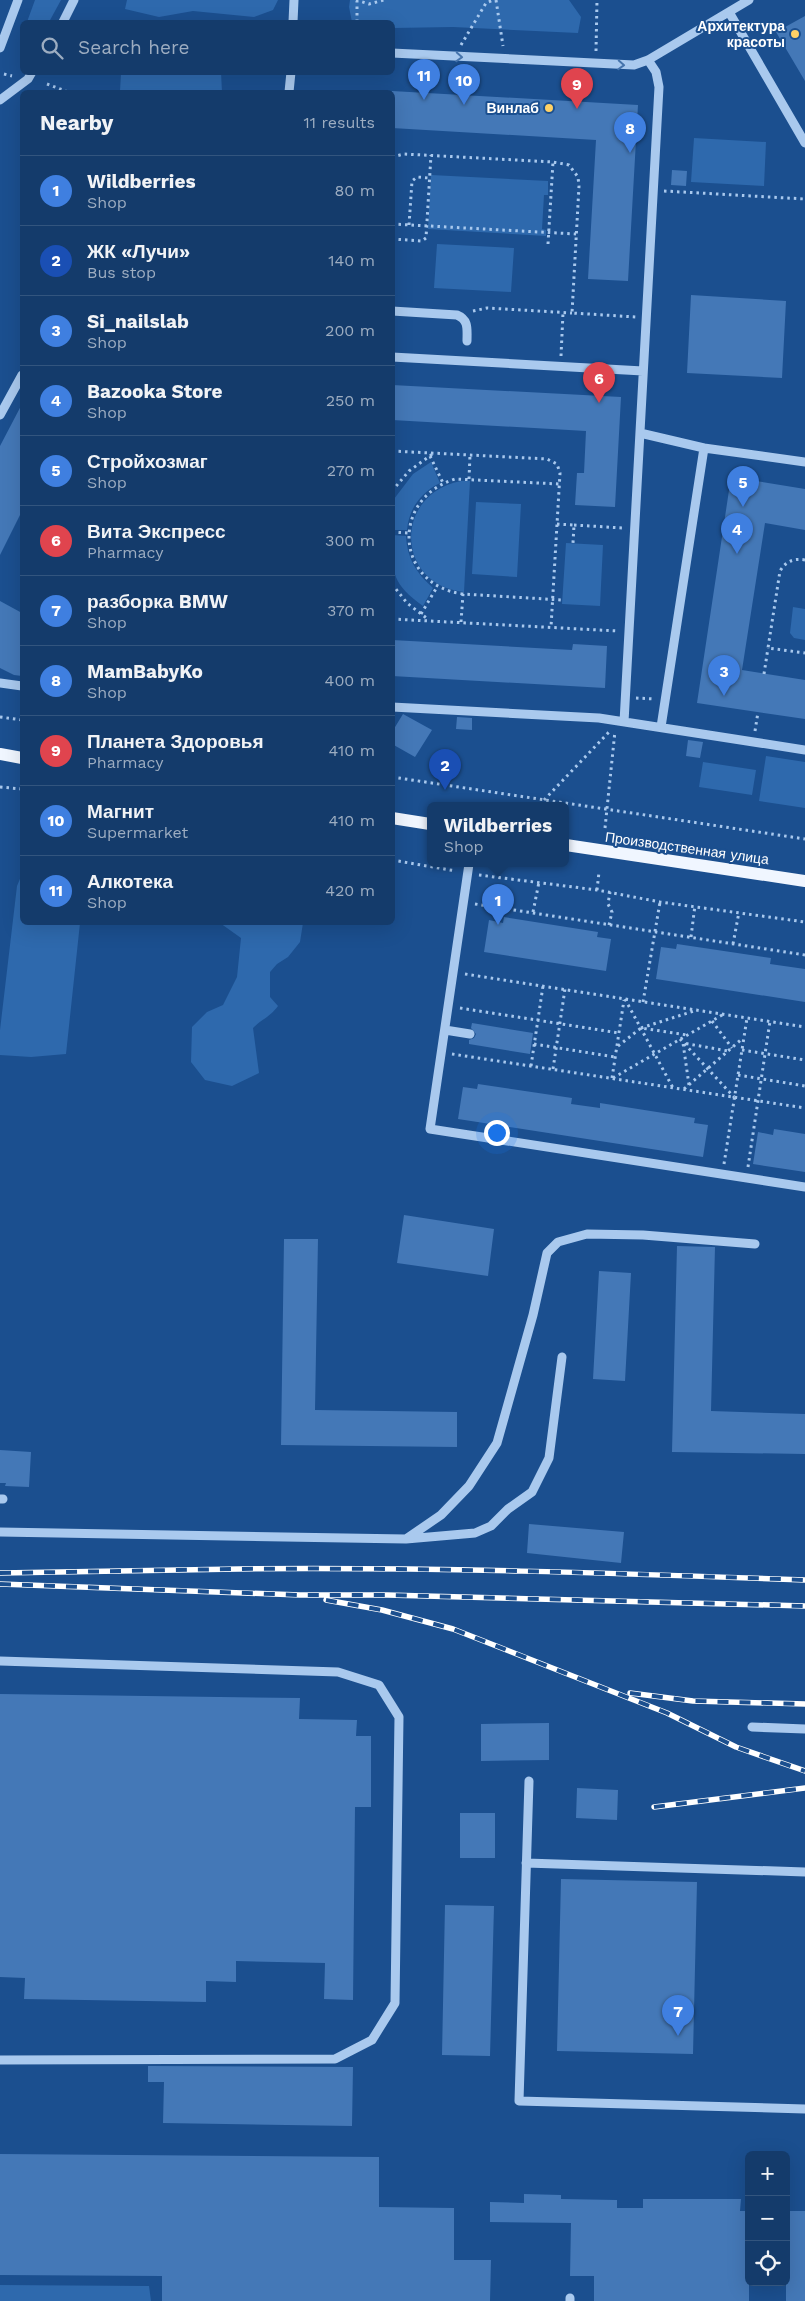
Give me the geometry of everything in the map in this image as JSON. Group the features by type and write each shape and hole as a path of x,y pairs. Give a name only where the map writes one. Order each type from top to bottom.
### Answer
{"main road":[{"path":"0,754 20,758"},
{"path":"395,818 427,824"},
{"name":"Производственная улица","path":"569,845 805,881"}],"street":[{"path":"0,48 18,0"},
{"path":"64,20 74,0"},
{"path":"293,20 294,0"},
{"path":"395,53 626,66 648,60 749,0"},
{"path":"729,12 805,143"},
{"path":"624,722 659,87 656,72 648,60"},
{"path":"0,100 28,79 30,75"},
{"path":"289,90 291,75"},
{"path":"395,311 457,315 464,319 468,326 467,341"},
{"path":"395,357 643,372"},
{"path":"0,415 20,379"},
{"path":"640,433 704,448 805,462"},
{"path":"661,727 704,448"},
{"path":"0,683 20,686"},
{"path":"395,707 599,718 805,750"},
{"path":"468,868 430,1129 805,1187"},
{"path":"445,1030 470,1034"},
{"path":"406,1539 441,1515 469,1486 497,1443 547,1253 558,1242 587,1234 643,1235 754,1244"},
{"path":"0,1532 406,1539 475,1534 491,1526 508,1509 532,1492 549,1458 562,1357"},
{"path":"0,1661 338,1672 379,1685 399,1717 395,2003 372,2040 335,2059 0,2060"},
{"path":"752,1727 805,1729"},
{"path":"528,1781 519,2101 805,2109"},
{"path":"526,1863 805,1872"}],"path":[{"path":"357,20 357,0 369,4 384,0"},
{"path":"461,45 486,3 494,0 503,47"},
{"path":"596,52 597,0"},
{"path":"47,84 63,90"},
{"path":"395,156 404,154 553,162 569,165 574,169 578,177 572,313"},
{"path":"395,240 424,241 426,238 431,155"},
{"path":"548,244 553,162"},
{"path":"409,225 412,181 418,177 429,178"},
{"path":"654,190 805,199"},
{"path":"395,224 576,234"},
{"path":"464,319 473,311 481,309 646,317"},
{"path":"560,367 563,313"},
{"path":"395,450 554,461 560,469 560,484 551,627"},
{"path":"395,487 409,471 435,453"},
{"path":"469,479 470,455"},
{"path":"430,456 443,483"},
{"path":"560,484 455,479 443,483 425,496 418,505 408,533 413,560 424,576 437,587 451,593 562,600"},
{"path":"557,524 635,529"},
{"path":"573,543 574,525"},
{"path":"395,532 408,533"},
{"path":"764,674 780,571 783,566 793,560 805,560"},
{"path":"422,614 437,587"},
{"path":"395,588 407,603 429,620"},
{"path":"461,622 462,594"},
{"path":"395,618 629,632"},
{"path":"768,648 805,653"},
{"path":"625,697 665,700"},
{"path":"754,742 758,712"},
{"path":"0,717 20,720"},
{"path":"543,800 616,724 605,828"},
{"path":"395,777 557,802"},
{"path":"0,787 20,789"},
{"path":"569,804 805,839"},
{"path":"395,860 427,864"},
{"path":"468,868 660,902 695,905 805,922"},
{"path":"597,890 599,872"},
{"path":"534,912 539,882"},
{"path":"609,925 612,912 608,904 610,892"},
{"path":"643,1002 660,902"},
{"path":"475,904 805,955"},
{"path":"691,937 695,905"},
{"path":"733,944 739,912"},
{"path":"464,974 805,1027"},
{"path":"531,1066 543,986"},
{"path":"553,1069 565,990"},
{"path":"624,999 673,1088"},
{"path":"612,1079 624,999"},
{"path":"459,1008 619,1033"},
{"path":"617,1046 641,1028 698,1010"},
{"path":"612,1079 724,1014"},
{"path":"722,1174 746,1018"},
{"path":"712,1021 732,1048"},
{"path":"746,1178 770,1021"},
{"path":"641,1028 687,1035"},
{"path":"683,1090 743,1038"},
{"path":"680,1039 734,1098"},
{"path":"683,1043 728,1051"},
{"path":"683,1043 689,1085"},
{"path":"534,1044 615,1057"},
{"path":"742,1050 805,1060"},
{"path":"442,1052 805,1108"},
{"path":"738,1075 805,1086"}],"shaded area":[{"path":"35,0 61,0 50,20 28,20"},
{"path":"127,0 278,0 273,10 254,17 193,11 159,17 125,9"},
{"path":"350,0 569,0 581,17 578,33 453,27 395,28 395,20 352,20 349,7"},
{"path":"121,75 221,75 222,90 120,90"},
{"path":"694,138 766,142 764,186 691,182"},
{"path":"431,175 548,181 548,195 544,195 542,229 546,230 546,236 428,229"},
{"path":"437,244 514,248 511,292 434,288"},
{"path":"431,462 440,483 417,502 410,515 407,530 395,530 395,498 413,474"},
{"path":"461,481 470,481 464,592 441,586 425,574 415,557 411,539 414,520 423,503 439,489"},
{"path":"476,502 521,504 517,577 472,574"},
{"path":"395,535 406,536 410,558 417,571 433,588 423,606 412,598 399,583 396,576"},
{"path":"566,543 603,545 600,606 562,604"},
{"path":"793,607 805,609 805,640 794,638 790,633"},
{"path":"766,756 805,762 805,808 759,801"},
{"path":"703,762 756,770 752,795 699,787"},
{"path":"20,879 20,925 80,925 66,1054 31,1057 0,1055 0,1030 17,886"},
{"path":"223,925 303,925 300,942 288,957 277,964 270,972 270,997 278,1006 253,1028 259,1073 232,1086 205,1080 191,1062 192,1027 207,1012 223,1005 237,977 241,938"},
{"path":"0,2285 149,2286 151,2301 0,2301"}],"building":[{"path":"805,16 805,81 776,32"},
{"path":"395,91 638,105 628,281 588,279 596,140 395,128"},
{"path":"672,170 687,171 686,186 671,185"},
{"path":"691,295 786,301 782,378 687,373"},
{"path":"395,385 621,397 615,507 575,505 577,473 584,473 586,431 395,420"},
{"path":"20,408 20,515 0,555 0,446"},
{"path":"731,477 805,489 805,530 765,523 742,670 805,680 805,719 697,703"},
{"path":"0,601 20,612 20,676 0,668"},
{"path":"395,640 572,650 573,644 607,646 605,688 395,676"},
{"path":"403,714 432,730 415,757 395,746 395,727"},
{"path":"457,717 472,718 472,730 456,729"},
{"path":"688,740 703,742 700,758 686,756"},
{"path":"504,917 598,932 597,937 611,939 606,971 484,952 489,920 503,923"},
{"path":"677,944 771,958 770,964 805,969 805,1002 656,979 661,947 676,949"},
{"path":"472,1023 533,1033 530,1054 469,1044 469,1040 474,1038 476,1034 471,1028"},
{"path":"478,1084 572,1098 571,1104 600,1108 600,1103 695,1118 694,1123 708,1125 703,1157 458,1119 463,1087 477,1089"},
{"path":"774,1129 805,1134 805,1172 753,1164 758,1132 773,1135"},
{"path":"404,1215 494,1229 488,1276 397,1263"},
{"path":"284,1239 318,1239 315,1410 457,1412 457,1447 281,1445"},
{"path":"677,1246 715,1247 711,1411 805,1414 805,1454 672,1452"},
{"path":"599,1271 631,1273 625,1381 593,1379"},
{"path":"0,1450 31,1452 29,1487 5,1486 6,1483 0,1483"},
{"path":"529,1524 624,1532 621,1563 527,1553"},
{"path":"0,1694 300,1698 299,1719 357,1720 356,1736 371,1736 371,1807 355,1807 353,2000 324,1999 325,1963 236,1961 236,1982 206,1981 206,2002 24,1999 25,1978 0,1977"},
{"path":"549,1723 549,1760 481,1761 481,1724"},
{"path":"577,1788 618,1790 617,1820 576,1818"},
{"path":"460,1813 495,1813 495,1858 460,1858"},
{"path":"561,1879 697,1882 693,2054 557,2051"},
{"path":"445,1905 494,1906 490,2056 442,2055"},
{"path":"148,2066 353,2067 352,2126 163,2123 164,2082 148,2082"},
{"path":"0,2154 379,2157 379,2207 454,2208 454,2260 491,2260 490,2301 162,2301 162,2276 0,2275"},
{"path":"524,2194 561,2195 561,2199 617,2200 617,2208 643,2208 643,2199 741,2199 740,2211 745,2211 745,2286 749,2286 749,2301 594,2301 594,2276 570,2276 571,2223 490,2222 490,2202 524,2203"},
{"path":"790,2211 805,2211 805,2301 786,2301 786,2286 790,2286"}],"railway":[{"path":"0,1573 380,1569 805,1580"},
{"path":"0,1584 300,1595 387,1595 805,1606"},
{"path":"326,1600 382,1610 453,1629 667,1713 736,1747 805,1771"},
{"path":"630,1693 693,1701 805,1704"},
{"path":"654,1807 805,1788"}],"place":[{"name":"Архитектура красоты","path":"795,34"},
{"name":"Алкотека","path":"424,100"},
{"name":"Магнит","path":"464,105"},
{"name":"Винлаб","path":"549,108"},
{"name":"Планета Здоровья","path":"577,109"},
{"name":"MamBabyKo","path":"630,153"},
{"name":"Вита Экспресс","path":"599,403"},
{"name":"Стройхозмаг","path":"743,507"},
{"name":"Bazooka Store","path":"737,554"},
{"name":"Si_nailslab","path":"724,696"},
{"name":"ЖК «Лучи»","path":"445,790"},
{"name":"Wildberries","path":"498,925"},
{"name":"разборка BMW","path":"678,2036"}]}
